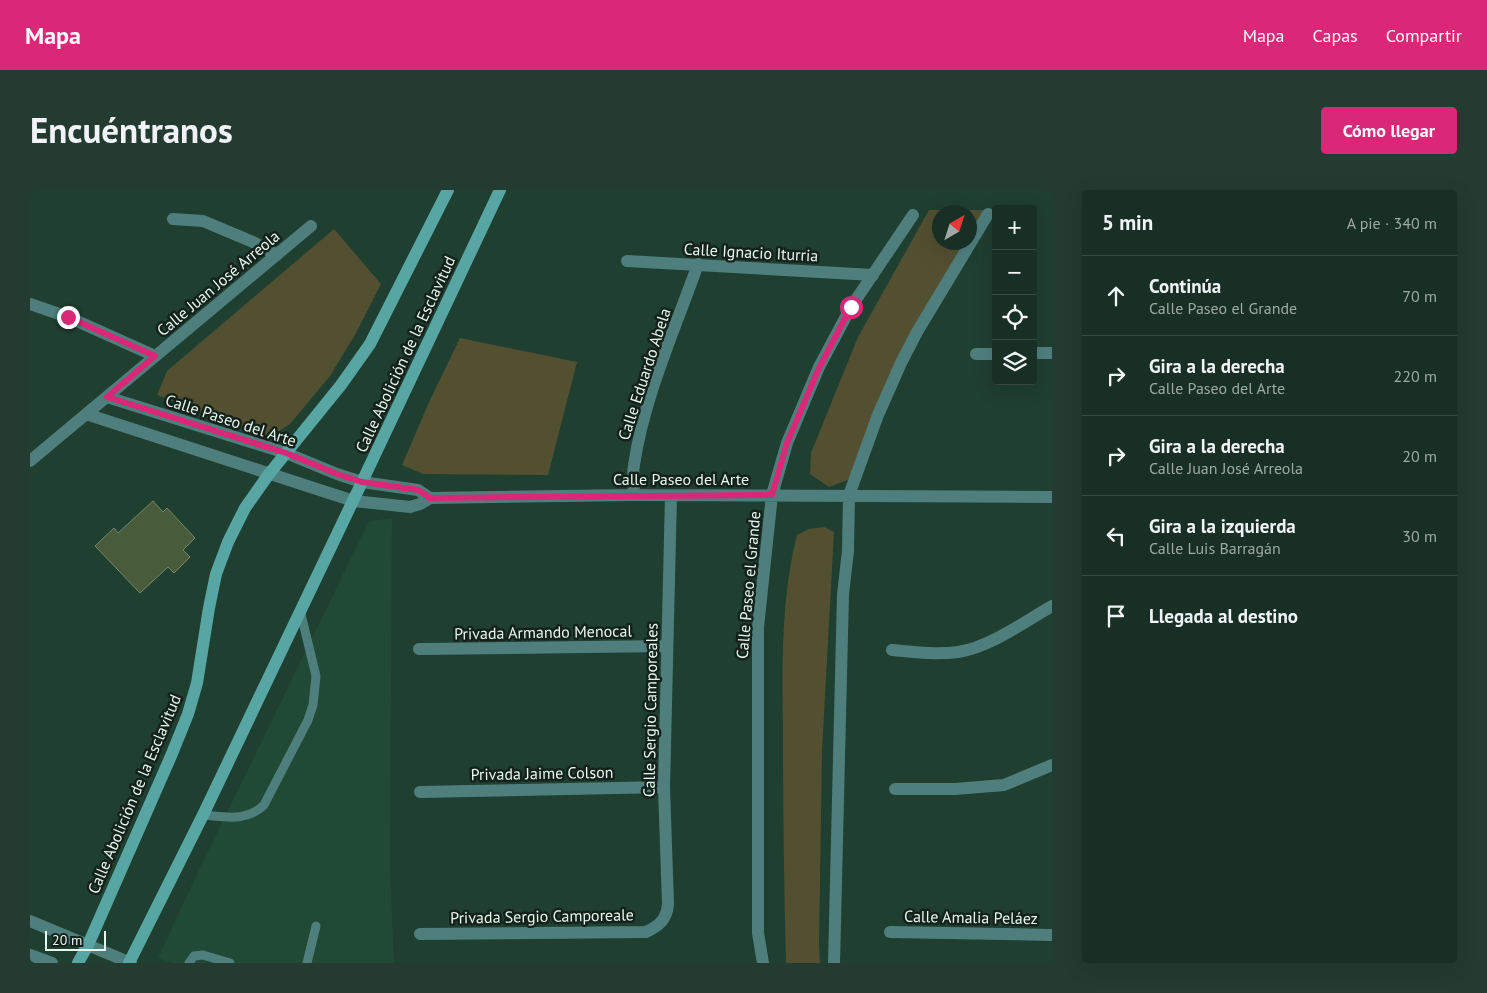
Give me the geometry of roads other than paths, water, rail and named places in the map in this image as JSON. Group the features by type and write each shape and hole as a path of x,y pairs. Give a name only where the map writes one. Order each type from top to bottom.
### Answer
{"main road":[{"name":"Calle Abolición de la Esclavitud","path":"78,963 172,756 188,714 197,683 208,608 216,574 228,542 245,508 269,474 341,385 370,344 448,190"},
{"name":"Calle Abolición de la Esclavitud","path":"130,963 354,501 500,190"}],"street":[{"path":"834,963 843,594 848,551 849,496 878,414 901,363 917,332 988,214"},
{"name":"Calle Paseo el Grande","path":"763,963 758,933 758,627 772,495 787,443 819,368 851,307 913,215"},
{"path":"173,219 203,221 253,242 277,255"},
{"name":"Calle Juan José Arreola","path":"30,461 311,226"},
{"name":"Calle Ignacio Iturria","path":"627,262 698,264 873,276"},
{"name":"Calle Eduardo Abela","path":"634,495 633,467 655,381 698,264"},
{"path":"30,304 68,317 155,356"},
{"path":"1037,353 1052,353"},
{"path":"976,354 992,354"},
{"name":"Calle Paseo del Arte","path":"107,397 286,453 362,482 418,490 430,498"},
{"name":"Calle Paseo del Arte","path":"86,414 354,501 410,507 430,498 634,495 1052,497"},
{"path":"154,436 165,416"},
{"name":"Calle Sergio Camporeales","path":"662,922 667,912 668,904 664,787 671,496"},
{"path":"892,650 921,653 958,652 986,644 1052,606"},
{"name":"Privada Armando Menocal","path":"419,650 666,646"},
{"path":"895,789 954,789 1004,785 1052,765"},
{"name":"Privada Jaime Colson","path":"420,792 664,787"},
{"path":"30,921 130,963"},
{"name":"Privada Sergio Camporeale","path":"420,934 646,932 662,922"},
{"name":"Calle Amalia Peláez","path":"890,932 1052,935"},
{"path":"30,955 52,963"}],"lane":[{"path":"203,815 234,817 250,816 256,812 264,805 300,737 313,705 316,676 300,610"},
{"path":"307,963 316,926"},
{"path":"189,963 194,956 204,956 230,963"}]}
